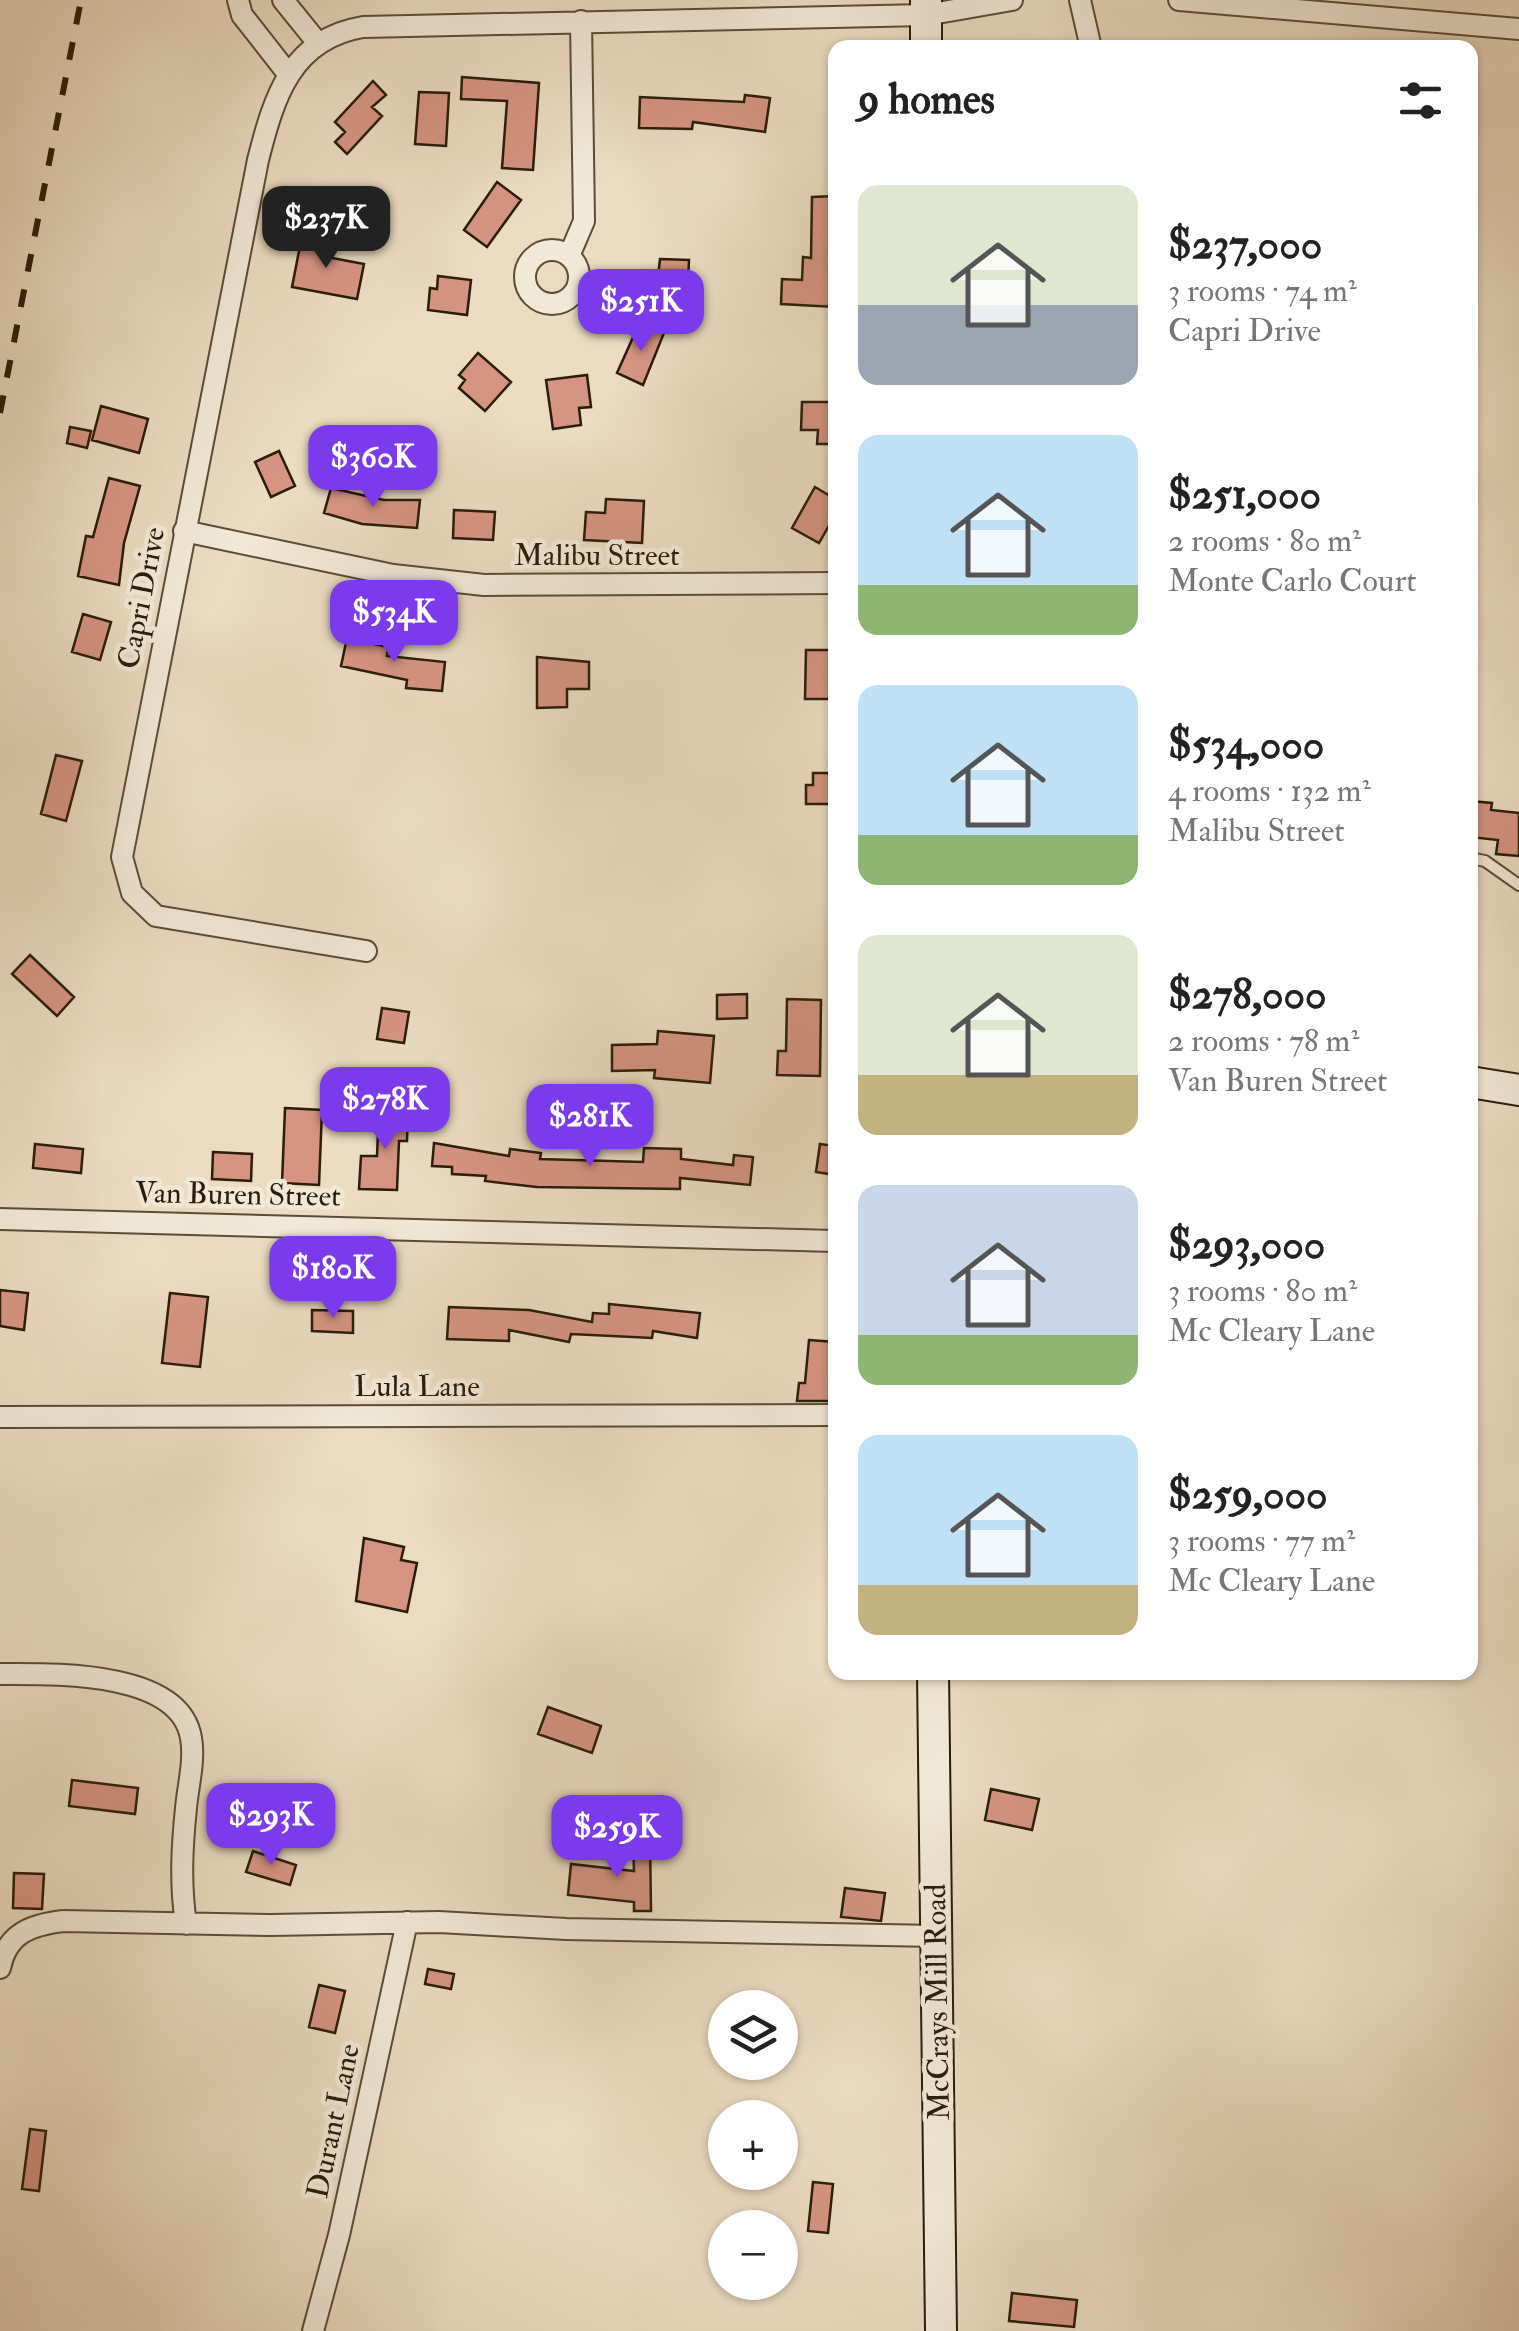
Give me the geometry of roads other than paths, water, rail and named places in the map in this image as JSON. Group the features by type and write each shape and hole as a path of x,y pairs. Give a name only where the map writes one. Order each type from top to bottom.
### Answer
{"street":[{"path":"238,0 242,14 289,75"},
{"path":"282,0 317,42 348,29 406,22 581,22 926,8 1012,0"},
{"path":"1080,0 1089,40"},
{"path":"1179,0 1519,29"},
{"path":"926,8 926,40"},
{"path":"569,256 584,221 581,22"},
{"name":"Capri Drive","path":"317,42 289,75 258,160 124,831 125,878 142,907 156,916 366,951"},
{"name":"Malibu Street","path":"184,532 393,575 484,585 828,583"},
{"path":"1478,1083 1519,1090"},
{"name":"Van Buren Street","path":"0,1220 828,1240"},
{"name":"Lula Lane","path":"0,1417 828,1415"},
{"path":"0,1674 69,1676 127,1684 159,1696 177,1708 187,1724 192,1748 182,1844 186,1924"},
{"name":"McCrays Mill Road","path":"933,1680 942,2331"},
{"path":"0,1968 9,1944 32,1925 62,1921 407,1922 936,1936"},
{"name":"Durant Lane","path":"313,2331 340,2235 407,1922"}],"lane":[{"path":"1478,860 1519,885"}],"railway":[{"path":"0,413 81,0"}]}
